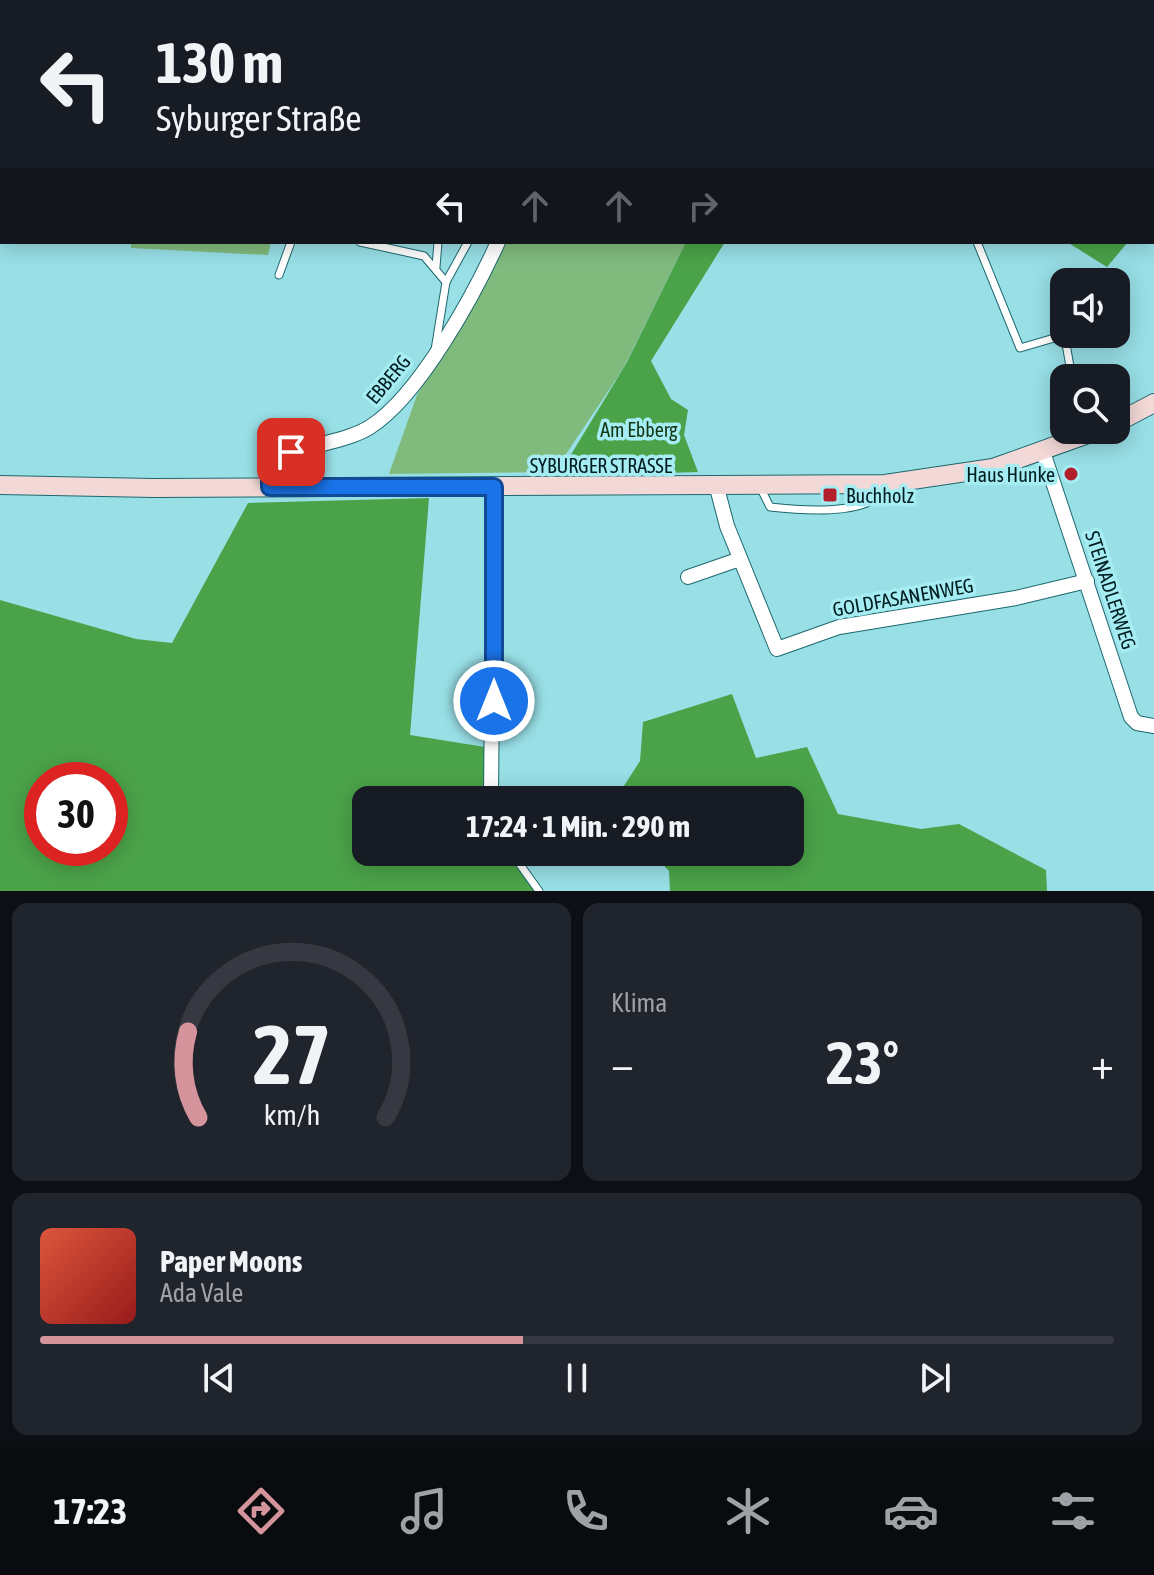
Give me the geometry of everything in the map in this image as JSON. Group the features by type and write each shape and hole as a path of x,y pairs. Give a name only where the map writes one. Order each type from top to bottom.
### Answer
{"street":[{"name":"EBBERG","path":"270,487 270,469 284,455 334,444 372,426 412,388 468,301 497,244"},
{"path":"1130,416 1154,403"},
{"name":"SYBURGER STRASSE","path":"0,485 717,488 885,484 968,474 1043,452 1059,444"},
{"name":"STEINADLERWEG","path":"1043,452 1131,717 1137,723 1154,726"},
{"path":"492,786 494,487"},
{"name":"GOLDFASANENWEG","path":"717,488 740,559 777,649 839,627 1016,598 1087,581"},
{"path":"688,577 740,559"}],"lane":[{"path":"279,275 290,244"},
{"path":"369,244 424,256 446,282"},
{"path":"436,267 438,244"},
{"path":"434,352 446,282 467,244"},
{"path":"978,244 1020,348 1061,336 1065,338 1070,364"},
{"path":"521,866 539,891"}],"green space":[{"path":"131,244 271,244 268,255 131,248"},
{"path":"501,244 685,244 623,369 554,472 389,474 417,395 487,280"},
{"name":"Am Ebberg","path":"685,244 724,244 651,361 671,399 688,410 684,435 698,472 558,476 626,364"},
{"path":"1070,244 1126,244 1107,267"},
{"path":"429,498 410,735 485,747 488,786 352,786 352,866 516,866 534,891 0,891 0,600 136,639 172,643 248,503"},
{"path":"732,694 756,758 807,747 838,814 921,829 959,824 1046,870 1047,891 670,891 669,871 664,866 804,866 804,786 624,786 640,761 643,722"}],"place":[{"name":"Haus Hunke","path":"1071,474"},
{"name":"Buchholz","path":"830,495"}],"route":[{"path":"291,452 270,469 270,487 494,487 494,701"}]}
